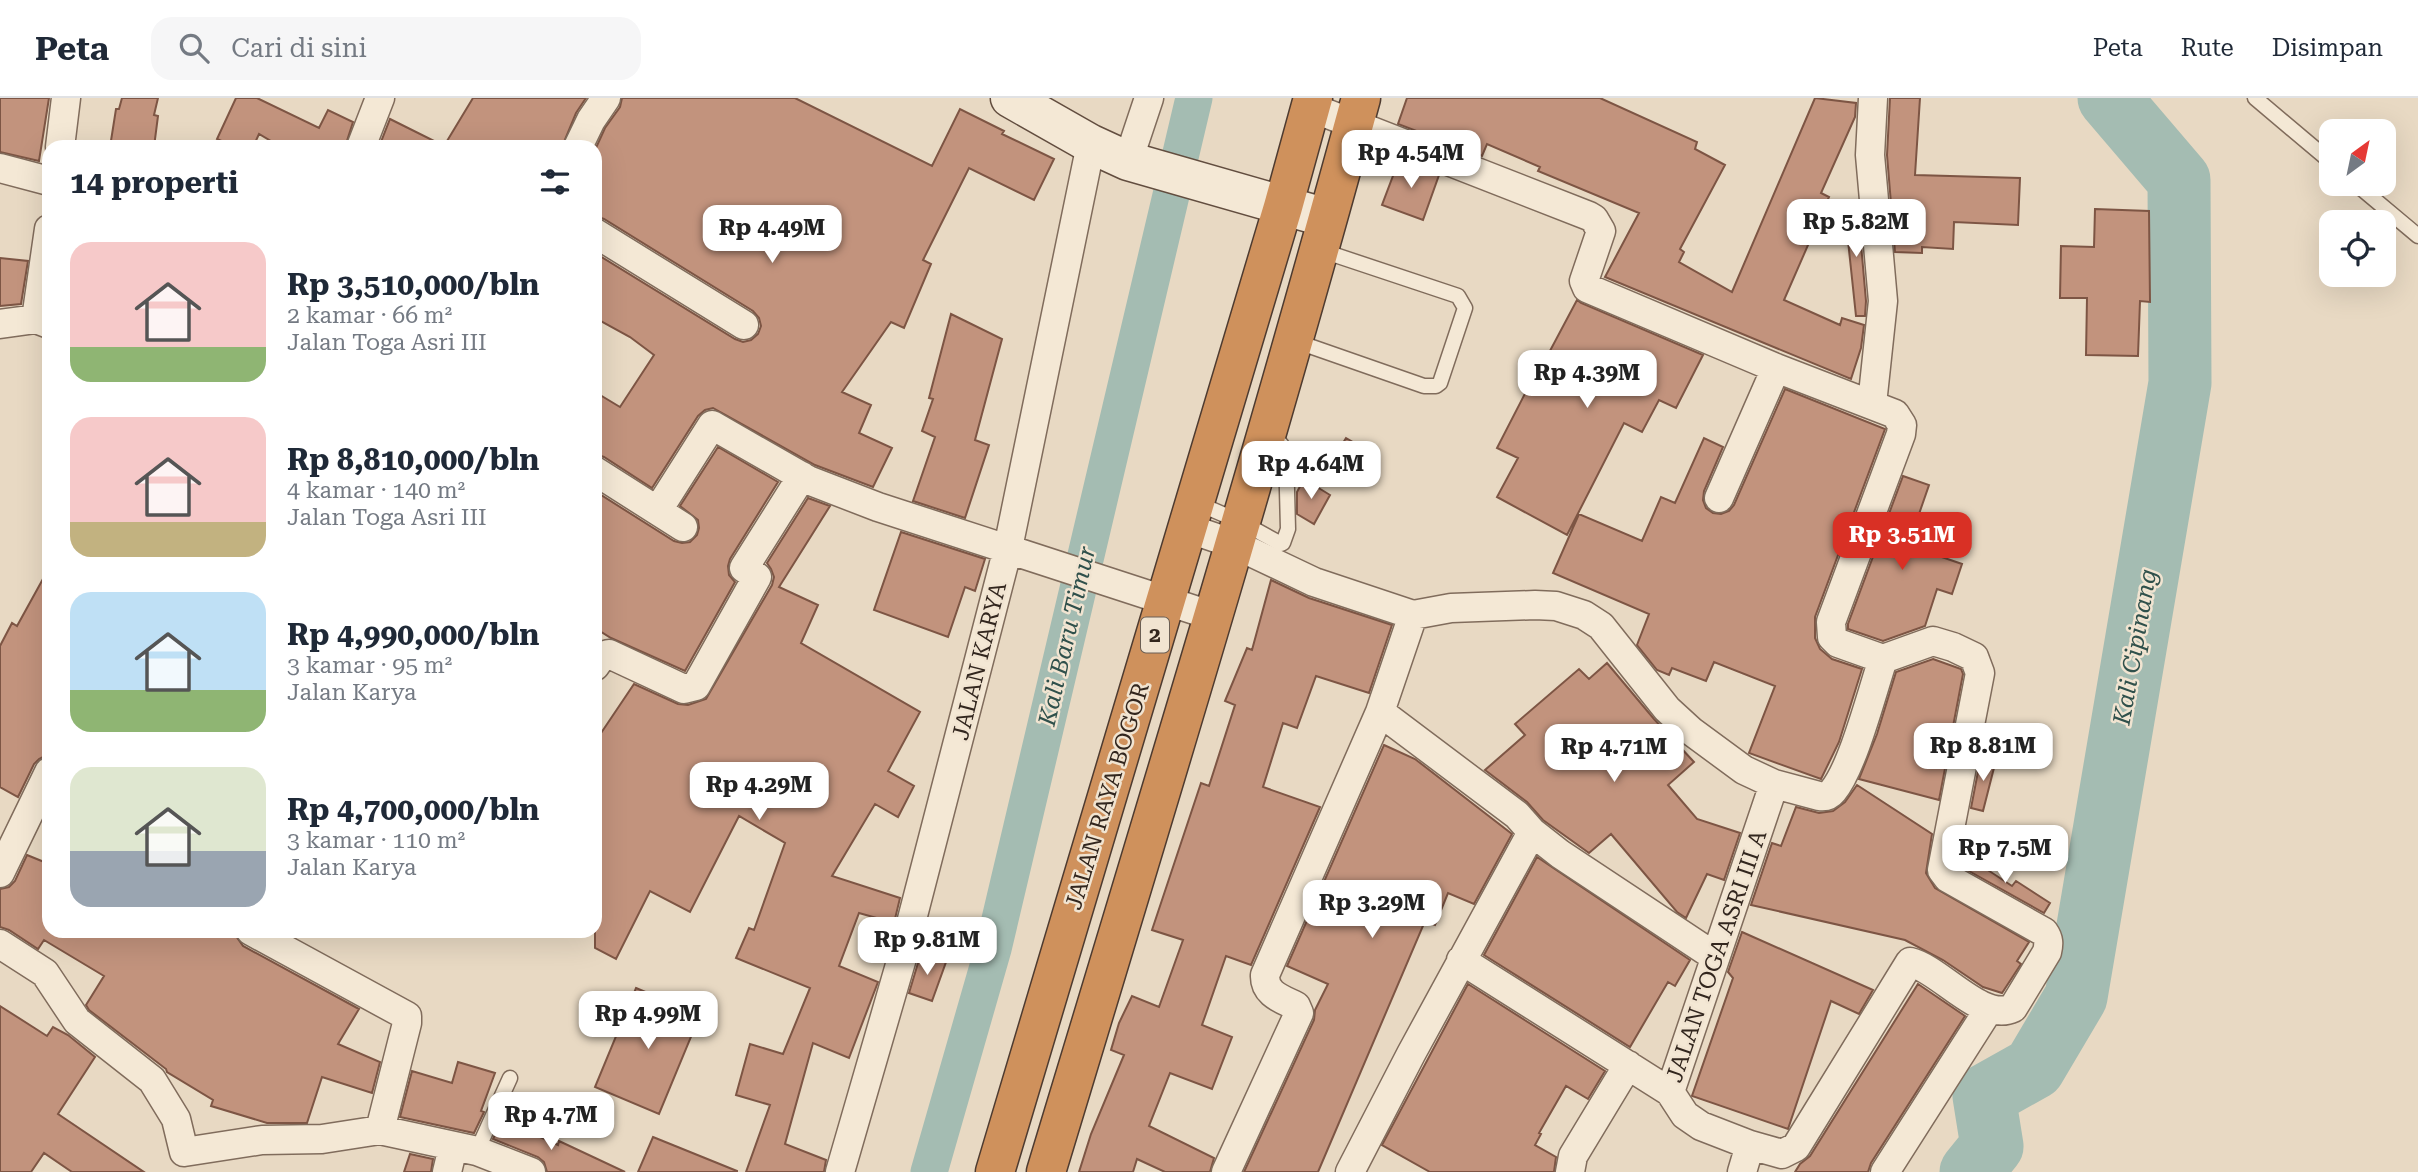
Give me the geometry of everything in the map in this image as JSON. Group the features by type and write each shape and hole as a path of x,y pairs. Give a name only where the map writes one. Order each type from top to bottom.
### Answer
{"highway":[{"name":"JALAN RAYA BOGOR","path":"995,1172 1283,207 1311,103"},
{"name":"2","path":"1046,1172 1238,533 1357,111"}],"street":[{"path":"61,140 66,98"},
{"path":"364,140 380,98"},
{"path":"581,140 606,98"},
{"path":"1010,98 1091,144 1143,166 1283,207 1323,234"},
{"path":"1143,166 1149,98"},
{"path":"1872,404 1883,301 1870,155 1873,98"},
{"path":"1311,103 1357,111 1589,216 1601,231 1584,281 1587,288 1776,368 1895,414 1902,425 1830,630 1838,643 1883,659 1933,641 1969,654 1977,662 1979,667 1942,870 1948,878 2044,932 2049,945 2013,1008 2007,1011 1989,1009 1885,1172"},
{"name":"JALAN KARYA","path":"840,1172 902,958 1008,548 1091,144"},
{"path":"0,168 42,179"},
{"path":"602,237 744,325"},
{"path":"0,324 42,321"},
{"path":"1720,498 1776,368"},
{"path":"658,510 712,425 802,477 878,507 1213,616"},
{"path":"602,475 682,527"},
{"path":"602,656 609,654 684,688 696,686 757,576 744,568 802,477"},
{"path":"1191,515 1238,533 1314,582 1413,615 1451,608 1535,605 1556,606 1593,619 1667,709 1692,731 1744,769 1774,784 1819,796 1826,797 1831,793 1846,766 1883,659"},
{"path":"1226,1172 1299,1013 1296,1006 1270,993 1265,975 1380,712 1413,615"},
{"path":"1380,712 1517,815 1532,832 1560,854 1714,956"},
{"name":"JALAN TOGA ASRI III A","path":"1774,784 1670,1092 1691,1121 1750,1145 1782,1154 1796,1147 1910,962 1989,1009"},
{"path":"0,873 42,786"},
{"path":"1350,1172 1461,960 1532,832"},
{"path":"264,938 407,1016 380,1130"},
{"path":"0,944 45,973 76,1021 152,1080 176,1119 178,1162 262,1140 322,1139 380,1130 459,1156 531,1172"},
{"path":"1461,960 1670,1092"},
{"path":"1570,1172 1573,1156 1628,1065"},
{"path":"1742,1172 1750,1145"}],"lane":[{"path":"2255,98 2319,152"},
{"path":"2370,196 2418,236"},
{"path":"1294,340 1424,386 1436,386 1440,383 1465,308 1458,296 1323,234"},
{"path":"459,1156 510,1078"}],"building":[{"path":"0,98 49,98 39,161 0,152"},
{"path":"122,98 158,98 154,115 158,116 155,140 111,140 116,109 119,109"},
{"path":"236,98 257,98 319,128 328,110 353,122 347,140 269,140 259,134 256,140 217,139"},
{"path":"473,98 586,98 576,113 565,140 448,140"},
{"path":"622,98 795,98 932,166 960,109 1004,131 1002,134 1054,159 1034,200 969,168 923,260 931,264 904,328 891,322 842,392 871,405 859,433 892,448 873,487 815,465 713,408 698,416 652,488 602,456 602,396 620,407 654,355 630,337 602,322 602,257 735,339 743,342 751,340 758,334 761,326 753,311 602,218 602,140 600,140 620,107"},
{"path":"1407,98 1600,98 1697,142 1695,149 1725,165 1680,249 1684,252 1679,262 1732,292 1815,98 1856,103 1855,117 1821,193 1829,197 1784,300 1840,325 1842,318 1864,325 1861,348 1851,379 1605,277 1639,213 1538,171 1540,167 1487,144 1482,156 1398,124"},
{"path":"1890,98 1920,98 1915,175 2020,178 2018,225 1954,222 1953,249 1922,247 1922,253 1895,252 1887,155"},
{"path":"390,119 432,140 382,140"},
{"path":"1399,160 1439,175 1423,220 1382,205"},
{"path":"1844,203 1858,210 1865,316 1856,316"},
{"path":"2095,209 2149,211 2150,302 2140,301 2138,356 2086,355 2087,298 2060,298 2061,246 2094,247"},
{"path":"0,258 28,261 21,304 0,306"},
{"path":"1577,300 1703,355 1676,408 1659,400 1642,432 1624,423 1567,535 1497,497 1518,458 1497,448"},
{"path":"951,314 1002,339 975,440 989,445 965,518 913,501 935,437 922,431 933,399 929,398"},
{"path":"1785,389 1885,429 1815,617 1815,638 1820,649 1832,659 1862,669 1839,742 1821,779 1749,753 1775,686 1714,662 1706,681 1672,668 1669,675 1657,670 1637,645 1649,614 1553,573 1579,514 1642,541 1661,497 1675,503 1704,438 1723,447 1704,491 1703,500 1706,508 1713,513 1729,511"},
{"path":"1346,438 1372,453 1356,480 1330,464"},
{"path":"718,447 778,482 730,559 729,575 735,582 685,671 602,632 602,496 674,541 690,542 697,535 698,520 680,506"},
{"path":"1903,476 1929,485 1919,514 1932,518 1921,550 1962,564 1952,594 1937,589 1925,626 1883,641 1848,629 1848,624"},
{"path":"1304,479 1330,495 1314,524 1297,514 1297,492"},
{"path":"808,498 830,506 779,587 818,605 801,643 920,712 888,771 914,786 898,817 875,804 832,876 900,898 894,923 859,913 839,966 878,982 849,1058 813,1043 785,1144 826,1160 824,1172 746,1172 770,1105 736,1095 750,1044 783,1054 810,988 736,958 749,928 754,930 785,843 739,816 690,912 650,891 616,959 595,948 595,938 602,938 602,732 634,684 678,704 688,705 706,699 772,585 774,577 767,563"},
{"path":"901,532 985,559 975,591 965,587 948,637 874,610"},
{"path":"1271,580 1309,598 1392,625 1369,693 1316,676 1297,728 1283,723 1263,787 1320,807 1251,965 1226,956 1202,1025 1232,1037 1212,1089 1170,1073 1149,1126 1214,1158 1210,1172 1165,1172 1137,1159 1133,1172 1079,1172 1091,1134 1124,1055 1111,1050 1119,1023 1132,996 1159,1007 1183,940 1152,930 1201,783 1209,786 1235,705 1225,701 1247,648 1252,650"},
{"path":"42,581 42,758 34,764 18,797 0,787 0,646 12,623 17,626"},
{"path":"1933,659 1961,669 1963,674 1939,800 1859,779 1877,734 1896,672"},
{"path":"1607,663 1694,762 1668,785 1697,819 1740,833 1724,880 1707,874 1686,918 1677,912 1611,834 1589,853 1543,820 1527,802 1485,770 1525,735 1515,724 1579,669 1589,679"},
{"path":"1384,745 1415,759 1512,834 1474,904 1448,893 1435,925 1425,921 1318,1172 1244,1172 1328,984 1287,966"},
{"path":"1981,756 1996,760 1983,811 1971,808"},
{"path":"1857,785 1932,834 1926,873 1935,888 2029,942 2017,961 2021,964 2002,993 1983,987 1943,960 1905,940 1751,905 1772,843 1781,846 1796,807 1819,813 1833,811 1845,802"},
{"path":"1962,853 2012,886 2016,881 2050,903 2044,913 1960,866"},
{"path":"27,855 42,861 42,938 237,938 243,946 359,1009 338,1044 380,1062 372,1093 322,1077 307,1123 267,1123 211,1106 213,1100 167,1072 89,1010 86,1005 104,976 44,940 38,949 0,927 0,889 9,887 15,881"},
{"path":"1537,857 1690,960 1675,986 1668,982 1630,1047 1484,955"},
{"path":"1742,932 1873,990 1859,1014 1831,1001 1788,1129 1692,1096 1733,978 1728,972"},
{"path":"921,953 946,962 932,1001 909,993"},
{"path":"1468,984 1605,1071 1588,1099 1566,1086 1539,1133 1541,1134 1535,1145 1556,1157 1554,1172 1430,1172 1382,1145"},
{"path":"1918,984 1965,1016 1871,1163 1868,1172 1795,1172 1810,1156"},
{"path":"636,988 700,1015 659,1114 595,1087"},
{"path":"0,1006 47,1036 53,1027 68,1035 95,1057 58,1114 144,1172 72,1172 44,1153 31,1172 0,1172"},
{"path":"458,1062 495,1073 481,1111 484,1112 474,1133 400,1117 412,1071 452,1083"},
{"path":"502,1120 558,1145 559,1141 625,1172 547,1172 544,1162 538,1157 493,1139"},
{"path":"653,1137 737,1171 737,1172 638,1172"},
{"path":"410,1154 433,1159 431,1172 404,1172"}],"waterway":[{"name":"Kali Baru Timur","path":"929,1172 993,949 1194,98"},
{"name":"Kali Cipinang","path":"1971,1172 1992,1146 1984,1096 2034,1068 2076,997 2180,383 2179,180 2109,98"}]}
